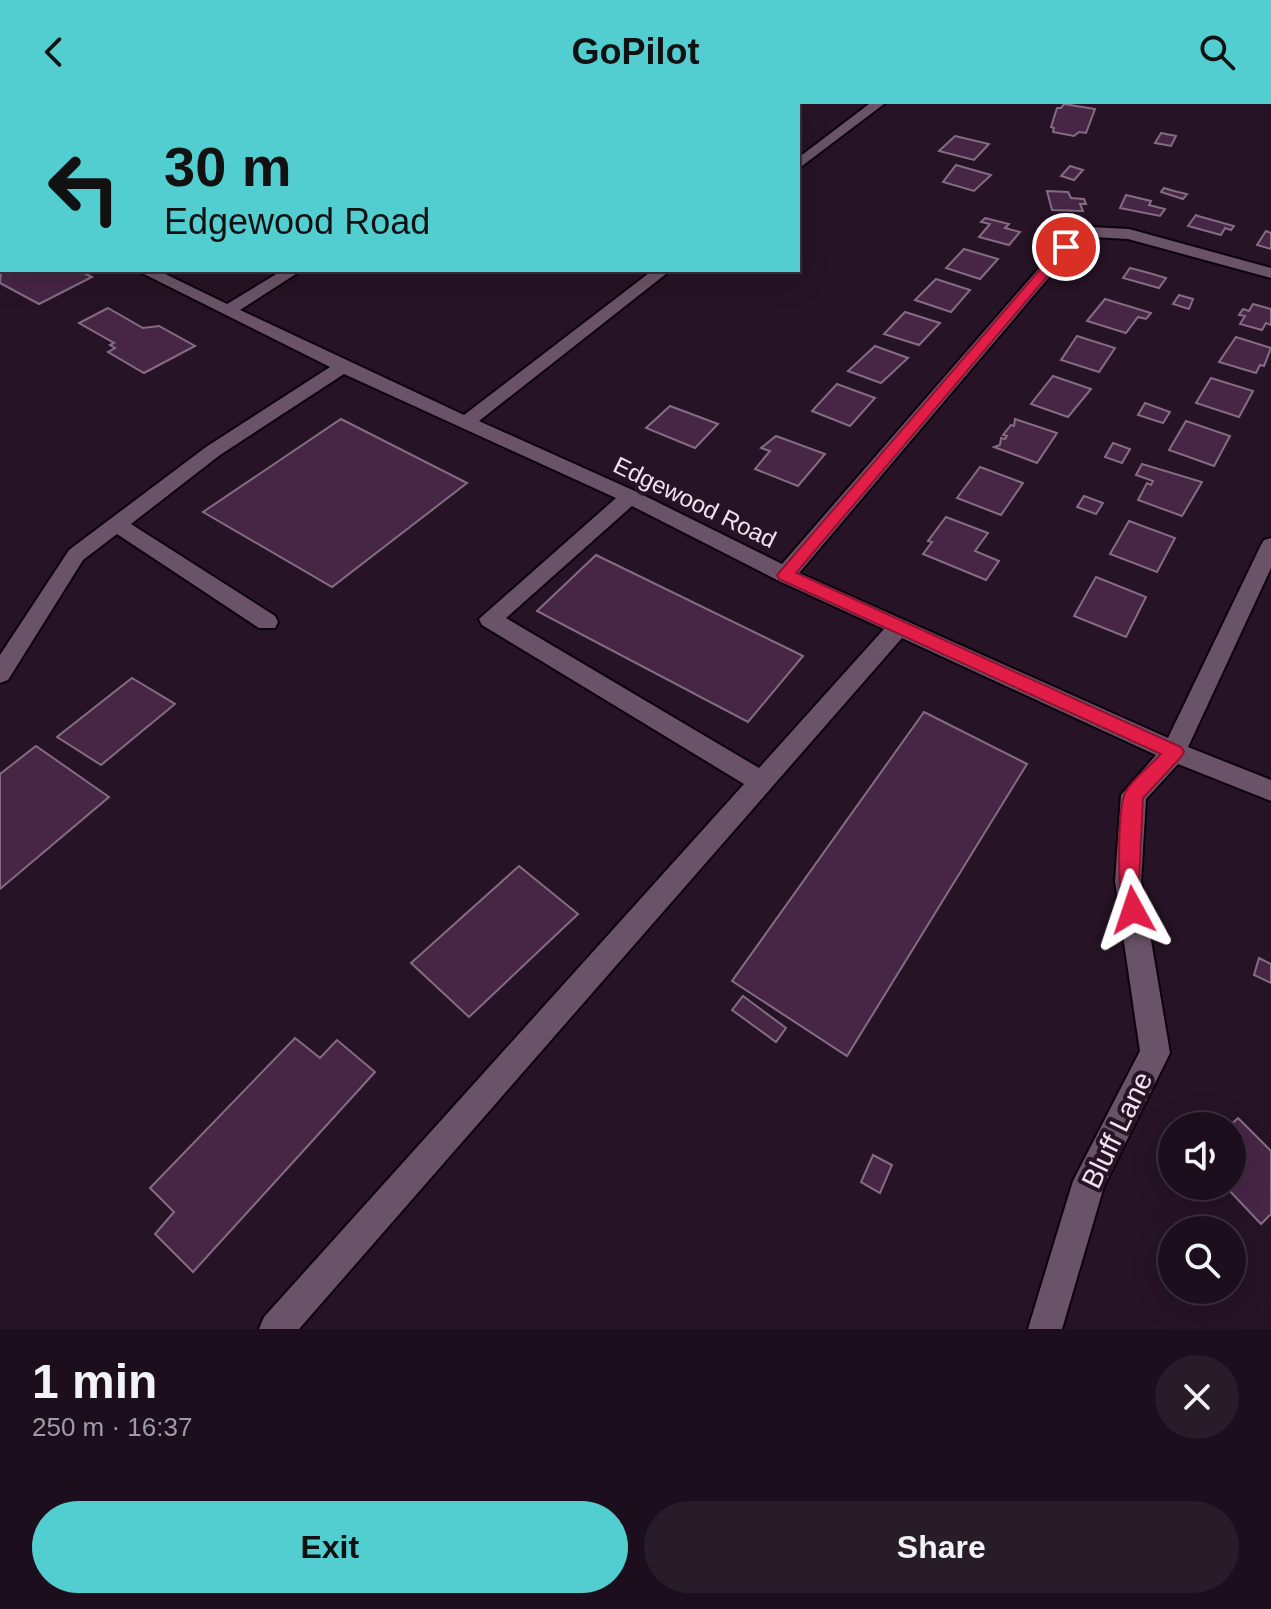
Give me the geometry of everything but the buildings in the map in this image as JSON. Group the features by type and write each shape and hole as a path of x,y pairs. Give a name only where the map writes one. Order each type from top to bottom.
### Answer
{"street":[{"path":"800,163 877,104"},
{"path":"785,575 1066,247 1090,232 1129,234 1271,273"},
{"name":"Edgewood Road","path":"148,272 343,367 630,497 785,575 1174,752 1271,791"},
{"path":"227,311 291,272"},
{"path":"465,423 660,272"},
{"path":"0,674 76,555 213,451 343,367"},
{"path":"630,497 490,619 762,782"},
{"path":"115,523 267,622"},
{"name":"Bluff Lane","path":"1045,1329 1089,1181 1155,1053 1128,881 1134,795 1174,752 1271,545"},
{"path":"276,1329 899,627"}],"route":[{"path":"1066,247 785,575 1174,752 1134,795 1128,881 1133,910"}]}
